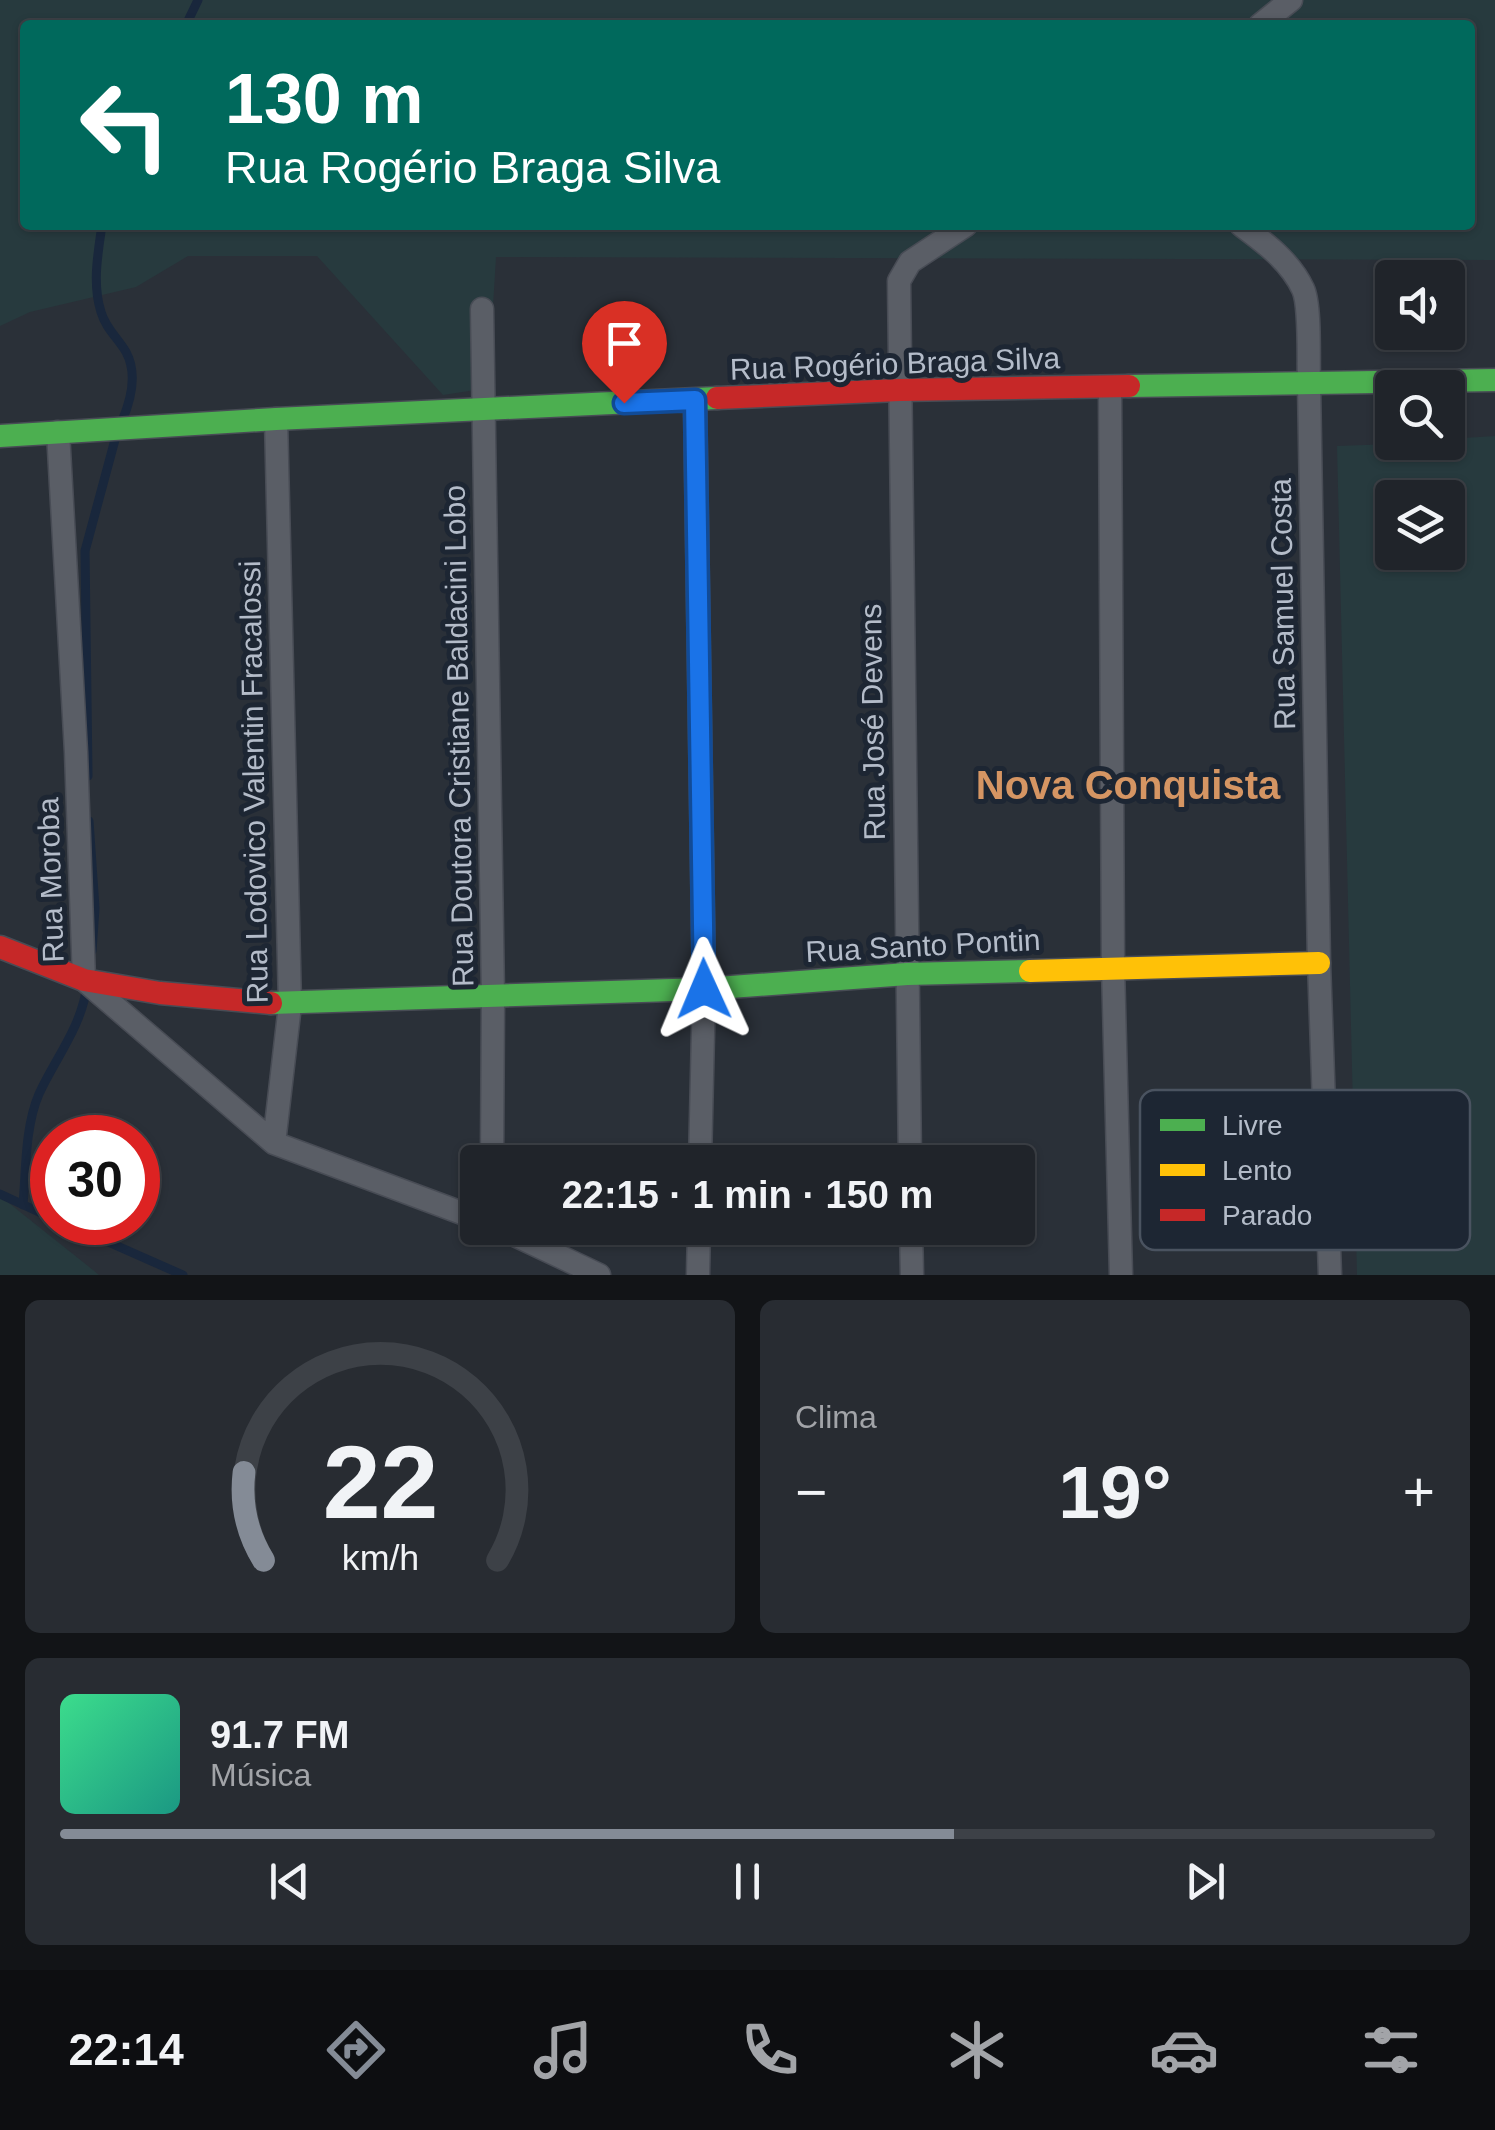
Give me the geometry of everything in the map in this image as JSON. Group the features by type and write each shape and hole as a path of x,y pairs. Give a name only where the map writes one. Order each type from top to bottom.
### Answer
{"street":[{"path":"1266,20 1291,0"},
{"name":"Rua José Devens","path":"910,1145 899,282 918,256 958,230"},
{"name":"Rua Samuel Costa","path":"1248,230 1268,245 1305,292 1323,1090"},
{"name":"Rua Doutora Cristiane Baldacini Lobo","path":"482,309 492,1145"},
{"name":"Rua Rogério Braga Silva","path":"0,436 899,390 1495,380"},
{"path":"1110,388 1112,967 1121,1275"},
{"path":"695,400 704,989 700,1145"},
{"name":"Rua Lodovico Valentin Fracalossi","path":"274,1143 290,1004 276,419"},
{"name":"Rua Moroba","path":"58,432 84,980 274,1143 460,1212"},
{"name":"Rua Santo Pontin","path":"1,944 84,980 160,993 290,1004 704,989 907,974 1318,963"},
{"path":"536,1245 599,1275"},
{"path":"698,1275 699,1245"},
{"path":"911,1245 912,1275"},
{"name":"Rua Samuel Costa","path":"1329,1250 1330,1275"}],"green space":[{"path":"0,0 1495,0 1495,260 496,257 488,388 443,395 317,256 188,256 136,287 30,312 0,326"},
{"path":"1495,436 1495,1275 1357,1275 1356,1250 1470,1250 1470,1090 1353,1090 1337,446 1375,445 1375,460 1465,460 1465,438"},
{"path":"0,1196 30,1220 30,1245 62,1245 99,1275 0,1275"}],"waterway":[{"path":"188,20 198,0"},
{"path":"101,230 98,301 103,318 126,352 132,369 130,396 122,421"},
{"path":"88,776 85,551 116,436"},
{"path":"89,821 95,908 92,951"},
{"path":"23,1205 34,1107 74,1029 87,986"},
{"path":"0,1194 30,1208"},
{"path":"115,1245 183,1275"}],"traffic: fast":[{"path":"1129,386 1495,380"},
{"path":"0,436 717,398"},
{"path":"271,1003 704,989 907,974 1030,971"}],"traffic: slow":[{"path":"1030,971 1319,963"}],"traffic: jam":[{"path":"717,398 1129,386"},
{"path":"0,947 84,980 160,993 271,1003"}],"district":[{"name":"Nova Conquista","path":"1128,785"}],"route":[{"path":"624,403 695,400 704,989"}]}
